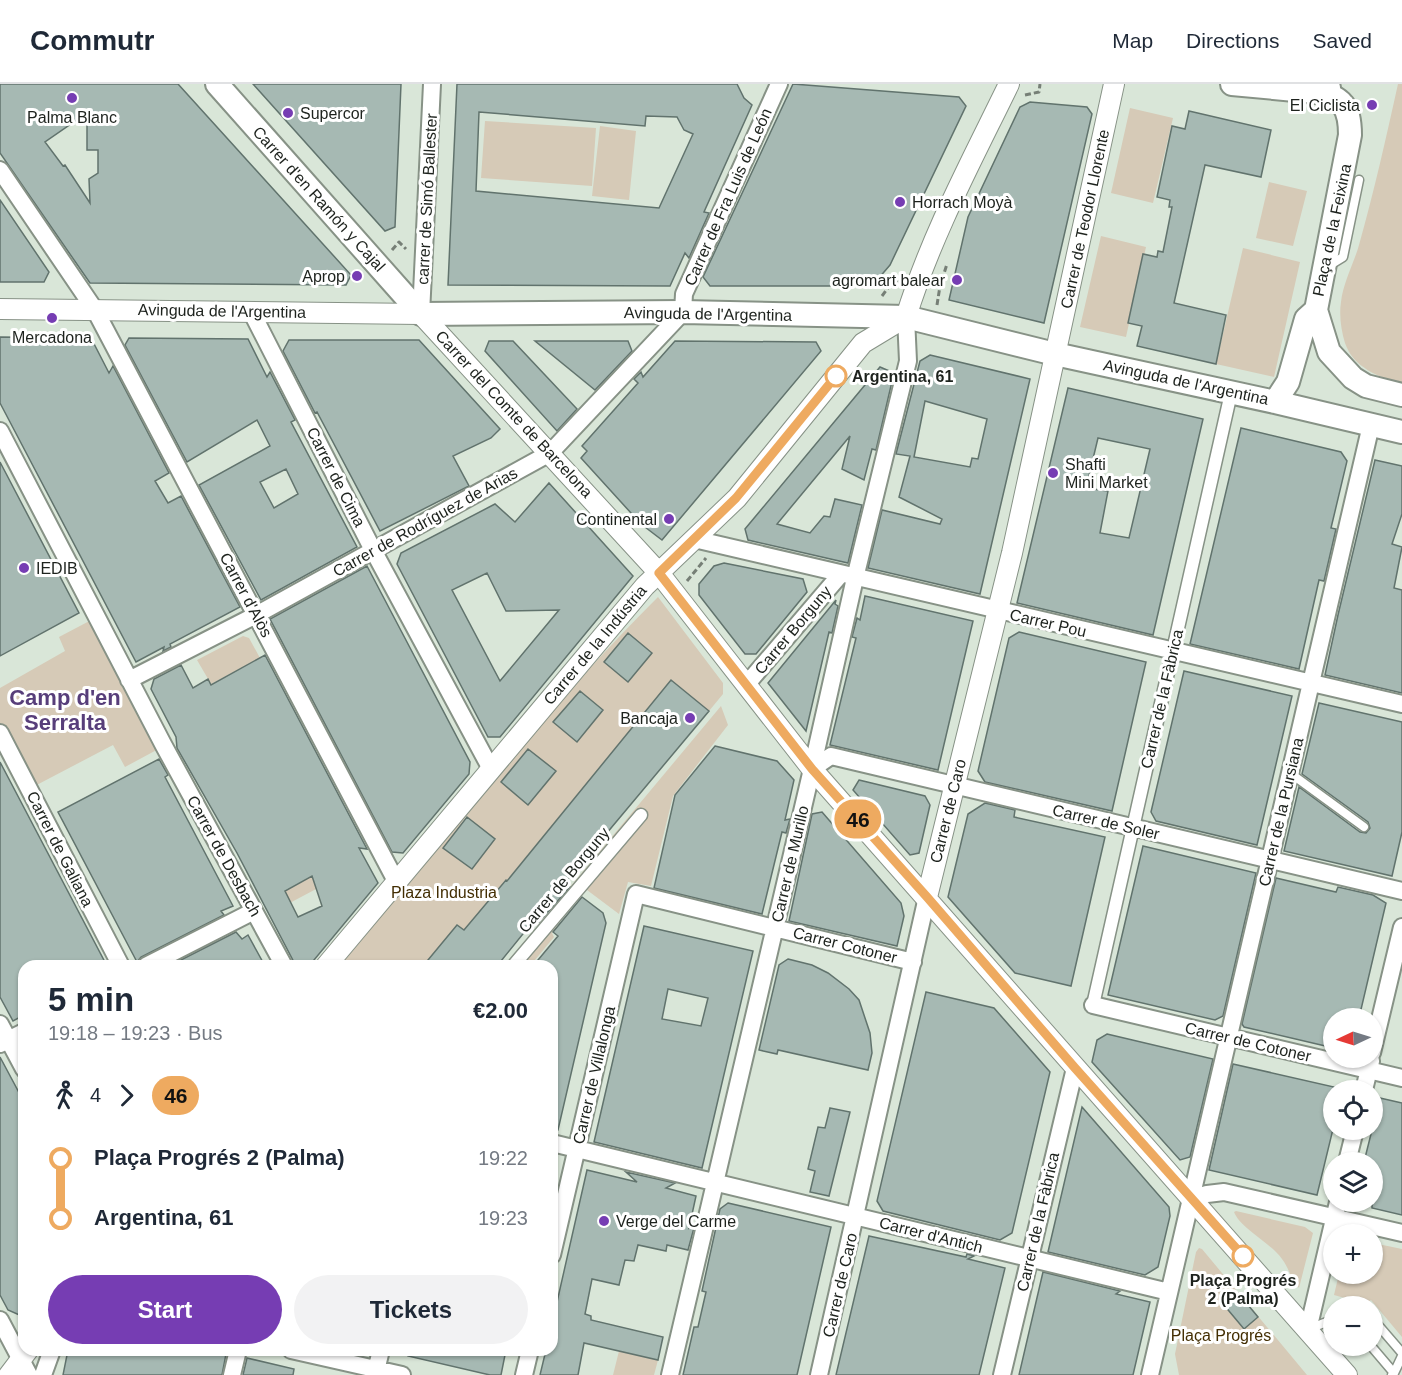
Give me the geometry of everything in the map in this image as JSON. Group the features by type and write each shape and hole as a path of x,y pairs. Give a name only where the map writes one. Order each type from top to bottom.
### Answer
{"main road":[{"name":"Carrer d'en Ramón y Cajal","path":"217,84 421,314"},
{"path":"1232,84 1316,92 1342,84"},
{"name":"Plaça de la Feixina","path":"1316,92 1329,94 1341,101 1348,111 1350,122 1348,153 1316,310 1329,352 1353,378 1366,386 1402,395"},
{"path":"1275,402 1288,382 1306,320 1316,310"},
{"name":"Avinguda de l'Argentina","path":"421,314 683,312 906,317 1055,354 1402,432"}],"street":[{"name":"carrer de Simó Ballester","path":"421,314 432,84"},
{"name":"Carrer de Fra Luis de León","path":"683,312 684,294 779,84"},
{"name":"Carrer de Teodor Llorente","path":"1055,354 1114,84"},
{"path":"906,317 956,193 1014,90"},
{"name":"Carrer d'Alòs","path":"0,170 95,310 396,881"},
{"name":"Avinguda de l'Argentina","path":"0,309 421,314"},
{"name":"Carrer de Cima","path":"251,311 373,550 491,769"},
{"name":"Carrer de Rodríguez de Arias","path":"129,680 256,615 550,453 683,312"},
{"name":"Carrer del Comte de Barcelona","path":"421,314 659,573 812,769 1347,1375"},
{"name":"Carrer de la Indústria","path":"331,960 645,586 736,498 862,343 906,317"},
{"name":"Carrer de Murillo","path":"670,1375 812,769 847,576 908,361 906,317"},
{"name":"Carrer de Caro","path":"819,1375 927,897 997,611 1055,354"},
{"name":"Carrer de la Fàbrica","path":"1094,1005 1231,393"},
{"name":"Carrer de la Pursiana","path":"1150,1375 1371,425"},
{"name":"Carrer de Desbach","path":"0,431 4,450 97,617 164,746 281,960"},
{"name":"Carrer Pou","path":"694,539 1402,705"},
{"name":"Carrer Borguny","path":"747,685 847,576"},
{"name":"Carrer de Galiana","path":"2,744 118,960"},
{"name":"Carrer de Soler","path":"812,769 831,756 1402,891"},
{"name":"Carrer de Borguny","path":"518,960 641,815"},
{"name":"Carrer Cotoner","path":"636,894 913,962"},
{"name":"Carrer de Villalonga","path":"558,1230 636,894"},
{"path":"159,960 254,911"},
{"path":"1383,1008 1402,927"},
{"name":"Carrer de Cotoner","path":"1094,1005 1228,1037 1323,1055"},
{"path":"0,1024 4,1042 18,1061"},
{"path":"4,1042 18,1035"},
{"name":"Carrer de la Fàbrica","path":"1002,1375 1075,1068"},
{"name":"Carrer de Cotoner","path":"1379,1068 1402,1078"},
{"name":"Carrer d'Antich","path":"558,1144 1169,1292"},
{"path":"1191,1199 1224,1192 1323,1208"},
{"path":"1308,1330 1336,1212"},
{"path":"1342,1212 1402,1233"},
{"path":"0,1320 18,1348"},
{"path":"43,1375 50,1356"},
{"path":"232,1375 237,1356"},
{"path":"314,1356 376,1372 402,1375"},
{"path":"376,1372 380,1356"},
{"path":"524,1375 529,1356"},
{"path":"9,1375 26,1361"}],"lane":[{"path":"1324,268 1343,256 1359,180"},
{"path":"1290,773 1364,827"},
{"path":"1308,1330 1323,1324"},
{"path":"1379,1356 1393,1374 1402,1355 1383,1332"}],"path":[{"path":"1014,90 1040,92 1040,84"},
{"path":"378,265 399,242 423,267"},
{"path":"933,324 940,286 950,254"},
{"path":"872,296 884,296 893,281 940,286"},
{"path":"675,594 717,545"}],"green space":[{"path":"1398,84 1402,84 1402,383 1368,370 1354,359 1345,343 1340,312 1344,288 1357,252 1380,165"},
{"path":"1130,108 1173,118 1153,203 1111,193"},
{"path":"485,121 596,128 592,186 481,178"},
{"path":"600,126 636,131 629,200 592,196"},
{"path":"1269,182 1307,191 1293,246 1256,238"},
{"path":"1101,236 1146,247 1126,337 1080,327"},
{"path":"1243,248 1300,262 1274,377 1216,364"},
{"name":"Plaza Industria","path":"658,597 723,683 723,694 709,711 610,755 465,931 458,926 428,960 344,960 494,777 574,685","holes":["628,633 651,653 628,682 604,662","580,691 603,710 577,742 554,722","528,749 555,771 528,805 501,782","466,817 495,839 472,869 444,848"]},
{"path":"97,617 164,746 125,767 113,745 29,789 0,733 0,688 65,651 59,637"},
{"path":"243,636 249,638 260,658 211,684 197,660"},
{"path":"721,706 728,725 673,796 651,886 628,882 619,914 583,887 552,933 554,937 535,960 509,960"},
{"path":"311,876 318,888 269,914 263,902"},
{"path":"1234,1212 1305,1227 1313,1233 1299,1288 1282,1259 1242,1224"},
{"path":"1383,1245 1402,1249 1402,1337 1383,1314 1383,1296 1334,1295 1337,1284 1383,1284"},
{"name":"Plaça Progrés","path":"1199,1248 1307,1375 1179,1375 1175,1354 1196,1252"},
{"path":"619,1351 658,1360 654,1375 613,1375"}],"building":[{"path":"0,84 178,84 351,275 346,285 90,283 0,153","holes":["87,113 87,150 98,150 98,173 89,179 90,203 65,165 63,166 45,142"]},
{"path":"253,84 401,84 395,227 385,231"},
{"path":"457,84 737,84 744,98 752,105 704,212 709,213 689,258 685,253 670,286 448,285","holes":["479,112 645,126 646,116 677,117 684,130 693,134 659,208 476,191"]},
{"path":"793,84 959,97 966,106 890,265 872,286 710,286 703,277"},
{"path":"1030,102 1087,107 1092,114 1044,323 949,300 968,217 1020,107"},
{"path":"1189,111 1271,130 1261,177 1205,165 1174,303 1226,315 1216,364 1137,346 1142,326 1128,323 1143,254 1157,257 1158,251 1163,252 1172,207 1169,207 1170,200 1157,197 1172,126 1185,129"},
{"path":"0,200 49,272 44,282 0,282"},
{"path":"0,337 91,338 109,373 113,366 169,473 155,481 168,503 181,496 240,607 170,644 171,647 163,651 164,647 136,662 0,403"},
{"path":"129,338 248,339 267,377 270,372 295,420 291,422 357,547 261,600 199,485 270,446 257,420 187,462 125,345","holes":["286,469 298,494 274,508 260,482"]},
{"path":"289,340 419,340 500,429 491,438 453,456 469,486 380,531 283,351"},
{"path":"489,341 513,341 577,409 557,431 485,351"},
{"path":"535,341 628,341 632,351 595,390"},
{"path":"675,341 816,342 821,351 662,540 641,524 581,458 587,451 582,446 638,383 634,379 641,372 643,377"},
{"path":"930,355 1030,379 980,594 868,568 882,510 940,524 942,519 899,497 910,456 896,454 920,361","holes":["925,401 987,419 978,459 972,458 970,467 914,457"]},
{"path":"880,367 894,373 876,450 872,449 864,480 842,469 850,436 777,524 810,533 824,516 830,517 835,499 862,505 848,563 748,540 745,529"},
{"path":"1068,388 1203,419 1153,635 1017,603","holes":["1098,438 1150,449 1129,538 1100,533 1108,491 1086,488"]},
{"path":"1241,428 1341,452 1347,461 1331,528 1336,529 1324,581 1319,580 1299,669 1190,644"},
{"path":"1375,460 1402,466 1402,514 1392,544 1402,547 1394,588 1402,590 1402,693 1325,675"},
{"path":"0,462 79,613 0,656"},
{"path":"549,483 633,576 500,737 488,737 397,564 401,553 495,504 515,522","holes":["487,573 506,611 559,610 500,681 452,590"]},
{"path":"724,563 803,579 807,592 756,654 745,654 699,595 699,584 714,566"},
{"path":"367,566 470,762 469,774 403,853 392,852 270,619"},
{"path":"865,596 973,621 938,770 830,745 856,638 852,637 857,618 860,620"},
{"path":"836,600 835,604 838,606 832,633 829,632 806,731 768,683"},
{"path":"1019,632 1146,662 1112,811 985,782 978,771 1009,638"},
{"path":"628,633 652,653 628,682 604,662"},
{"path":"265,655 367,849 359,848 378,883 314,960 293,960 237,853 177,748 176,737 151,689 154,679 181,665 193,688 208,679 211,685","holes":["312,876 322,906 298,917 285,891"]},
{"path":"1184,671 1292,696 1257,845 1156,821 1151,812"},
{"path":"671,680 709,711 565,883 570,887 539,922 535,919 502,960 428,960 457,925 464,930 507,881"},
{"path":"580,691 603,710 577,742 553,722"},
{"path":"1319,703 1402,722 1402,832 1392,876 1284,851 1299,787 1360,832 1366,833 1370,828 1368,822 1302,774"},
{"path":"715,746 777,761 794,780 785,820 790,819 786,833 782,832 762,914 654,888 675,795"},
{"path":"528,749 556,771 528,805 501,782"},
{"path":"159,759 168,775 165,777 233,906 221,911 224,915 136,960 58,812"},
{"path":"0,762 104,960 18,960 18,1018 13,1021 0,997"},
{"path":"859,780 925,796 930,805 919,853 910,855 853,790"},
{"path":"985,803 1015,810 1014,817 1105,837 1071,986 1015,973 948,897 968,814"},
{"path":"822,812 901,903 904,916 897,946 789,921 812,814"},
{"path":"467,817 495,839 472,869 443,848"},
{"path":"1143,846 1256,873 1223,1016 1215,1020 1108,995"},
{"path":"1276,878 1336,892 1338,887 1373,895 1386,903 1361,1008 1323,1008 1323,1045 1244,1027 1242,1024"},
{"path":"582,897 603,913 606,923 558,1130 558,960 538,960 558,936 553,932"},
{"path":"644,926 753,951 702,1168 594,1142","holes":["668,989 708,998 701,1026 662,1019"]},
{"path":"236,932 242,939 248,935 262,960 181,960"},
{"path":"788,959 812,965 828,973 859,1000 870,1033 872,1053 868,1070 778,1050 777,1054 759,1050 779,965"},
{"path":"926,992 994,1008 1050,1072 1012,1233 1000,1240 883,1211 877,1201"},
{"path":"1107,1034 1213,1059 1190,1157 1180,1160 1092,1062 1097,1040"},
{"path":"0,1057 18,1091 18,1314 8,1310 0,1295"},
{"path":"1233,1064 1323,1084 1323,1140 1330,1140 1327,1152 1323,1152 1323,1170 1317,1195 1209,1170"},
{"path":"1383,1099 1402,1103 1402,1215 1383,1211 1383,1152 1366,1152 1370,1140 1383,1140"},
{"path":"1082,1107 1169,1207 1170,1216 1158,1267 1145,1275 1048,1252"},
{"path":"830,1108 850,1112 829,1196 810,1192 815,1171 808,1169 818,1127 825,1128"},
{"path":"587,1170 637,1182 626,1172 675,1183 666,1188 696,1196 689,1228 695,1224 688,1250 667,1245 666,1251 638,1245 634,1261 625,1260 619,1285 592,1279 585,1314 591,1316 591,1320 663,1337 658,1360 584,1343 578,1375 540,1375 545,1356 558,1356 558,1298"},
{"path":"728,1203 831,1227 797,1375 683,1375 694,1327 698,1327 706,1292 702,1291 720,1209"},
{"path":"869,1236 966,1257 967,1254 974,1256 968,1259 1005,1268 979,1375 836,1375"},
{"path":"1043,1272 1120,1291 1116,1294 1150,1302 1133,1375 1019,1375"},
{"path":"1238,1293 1258,1317 1244,1329 1224,1305"},
{"path":"67,1356 226,1356 222,1375 63,1375"},
{"path":"408,1356 505,1356 501,1375 490,1375"},
{"path":"247,1358 294,1369 293,1375 243,1375"}],"bus line":[{"name":"46","path":"836,376 736,498 659,573 812,769 1243,1256"}],"place":[{"name":"Palma Blanc","path":"72,98"},
{"name":"El Ciclista","path":"1372,105"},
{"name":"Supercor","path":"288,113"},
{"name":"Horrach Moyà","path":"900,202"},
{"name":"Aprop","path":"357,276"},
{"name":"agromart balear","path":"957,280"},
{"name":"Mercadona","path":"52,318"},
{"name":"Argentina, 61","path":"836,376"},
{"name":"Shafti Mini Market","path":"1053,473"},
{"name":"Continental","path":"669,519"},
{"name":"IEDIB","path":"24,568"},
{"name":"Bancaja","path":"690,718"},
{"name":"Verge del Carme","path":"604,1221"},
{"name":"Plaça Progrés 2 (Palma)","path":"1243,1256"}],"district":[{"name":"Camp d'en Serralta","path":"65,710"}]}
